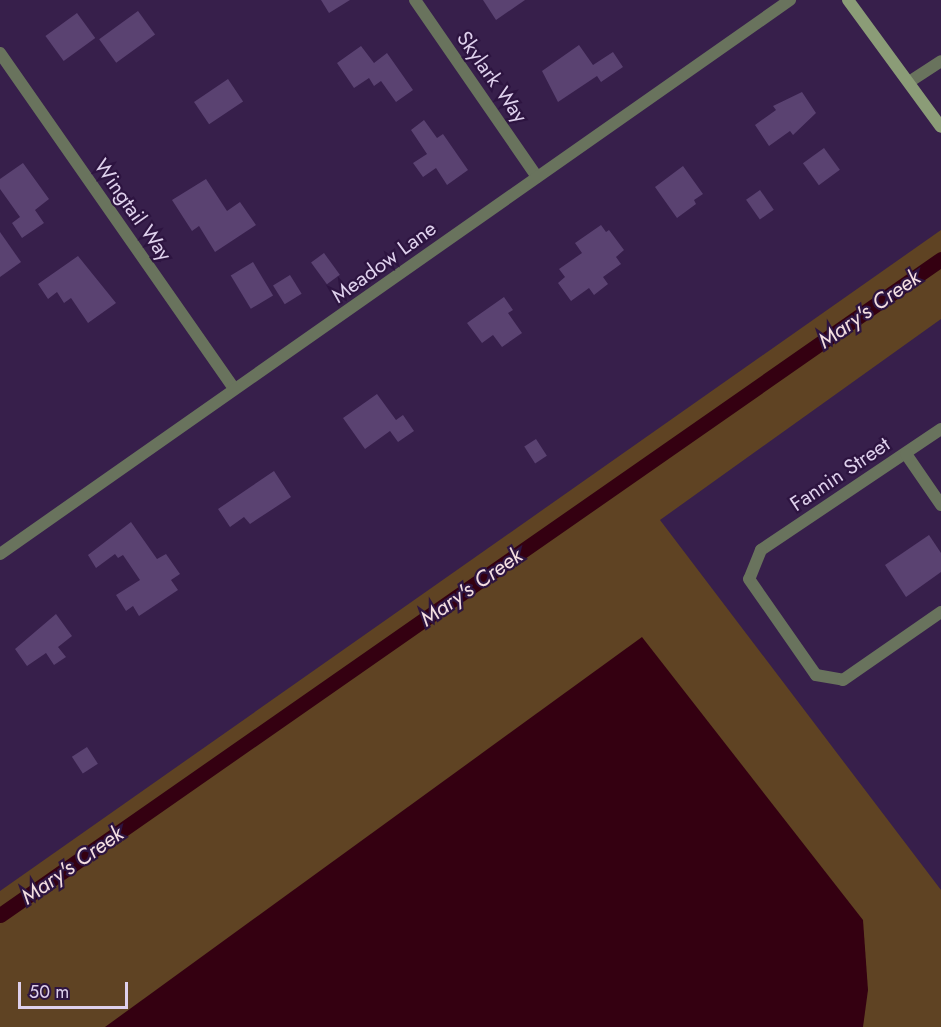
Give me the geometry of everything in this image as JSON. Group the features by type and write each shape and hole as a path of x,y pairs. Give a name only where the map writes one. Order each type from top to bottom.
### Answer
{"main road":[{"path":"848,0 941,127"}],"street":[{"name":"Skylark Way","path":"415,0 537,177"},
{"name":"Meadow Lane","path":"0,554 790,0"},
{"name":"Wingtail Way","path":"0,53 234,389"},
{"path":"909,82 941,61"},
{"name":"Fannin Street","path":"941,429 761,550 749,579 816,675 843,680 941,612"},
{"path":"906,454 941,505"}],"shaded area":[{"path":"941,230 941,319 660,520 941,890 941,1027 0,1027 0,891"},
{"path":"642,637 863,920 868,990 863,1027 105,1027"}],"building":[{"path":"321,0 350,0 329,13"},
{"path":"483,0 525,0 496,20"},
{"path":"138,11 155,34 116,63 99,39"},
{"path":"77,13 95,38 64,61 45,36"},
{"path":"579,45 593,65 613,52 623,67 601,82 597,76 558,102 542,71"},
{"path":"361,46 374,63 387,53 413,90 396,102 381,81 374,86 369,78 354,88 337,63"},
{"path":"228,79 243,101 209,124 194,102"},
{"path":"802,92 816,113 793,135 790,131 769,146 755,125 776,110 773,106"},
{"path":"424,120 437,138 443,134 468,170 447,185 436,168 423,177 413,163 427,154 411,130"},
{"path":"824,148 840,170 819,185 803,163"},
{"path":"23,163 49,199 35,210 44,223 22,238 12,223 20,217 0,189 0,179"},
{"path":"683,166 703,194 694,200 696,204 677,218 655,187"},
{"path":"206,179 227,211 240,202 256,225 215,252 199,226 192,231 172,200"},
{"path":"760,190 774,210 760,219 746,200"},
{"path":"601,225 606,232 609,230 624,250 616,257 621,264 603,277 608,284 594,295 589,288 571,301 558,283 565,277 559,269 582,253 575,243"},
{"path":"0,232 21,262 0,277"},
{"path":"324,253 340,275 327,284 311,262"},
{"path":"78,256 116,303 88,323 71,298 64,303 57,292 48,299 38,284"},
{"path":"253,262 273,295 251,309 231,275"},
{"path":"290,275 302,294 285,304 273,286"},
{"path":"504,297 513,310 508,313 522,333 502,347 493,335 482,343 467,323"},
{"path":"377,394 396,420 403,415 414,431 398,442 390,431 365,449 343,418"},
{"path":"536,439 547,456 535,463 524,447"},
{"path":"274,471 291,497 250,524 244,517 230,527 218,509"},
{"path":"131,522 157,559 166,554 180,574 171,580 178,590 139,616 133,606 126,611 116,595 140,580 123,555 118,558 115,554 96,568 88,555"},
{"path":"929,535 941,553 941,572 906,597 885,565"},
{"path":"56,614 72,636 58,647 66,657 54,665 46,653 27,666 15,649"},
{"path":"87,747 98,764 83,774 72,757"}],"waterway":[{"name":"Mary's Creek","path":"0,915 941,259"}]}
